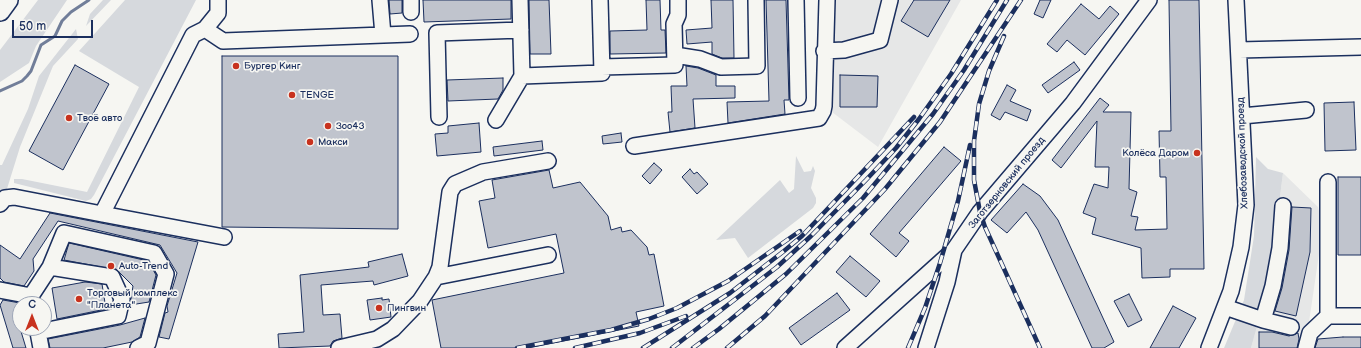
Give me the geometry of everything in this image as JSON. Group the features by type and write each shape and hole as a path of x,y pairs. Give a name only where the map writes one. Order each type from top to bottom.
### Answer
{"main road":[{"path":"0,11 8,0"}],"street":[{"path":"102,214 193,35 206,29 218,13 218,0"},
{"path":"380,0 383,35"},
{"path":"496,120 522,76 520,0"},
{"path":"522,76 602,72 600,0"},
{"path":"602,67 675,65 674,24 678,15 678,0"},
{"path":"675,56 700,59 721,68 757,66 756,0"},
{"path":"796,0 798,98"},
{"path":"634,146 819,118 824,106 824,51 827,0"},
{"path":"824,51 844,50 880,40 890,0"},
{"name":"Заготзерновский проезд","path":"845,348 954,250 980,212 1073,103 1150,0"},
{"name":"Хлебозаводской проезд","path":"1209,348 1231,291 1242,247 1246,205 1236,0"},
{"path":"206,29 223,41 410,34"},
{"path":"439,117 437,33 521,30"},
{"path":"1239,50 1361,47"},
{"path":"1242,116 1306,110"},
{"path":"339,348 370,342 393,329 420,301 436,277 440,267 450,192 455,184 483,172 548,161"},
{"path":"1328,182 1328,316"},
{"path":"0,204 5,198 14,197 224,237"},
{"path":"1263,320 1273,286 1280,248 1283,206"},
{"path":"34,296 50,267 64,233 154,253 166,274 148,343 138,348"},
{"path":"926,348 947,282 954,250"},
{"path":"436,277 548,256"},
{"path":"50,267 112,277 122,299 118,316 52,328"},
{"path":"0,290 19,296"},
{"path":"1225,307 1263,320 1291,327"},
{"path":"1306,348 1310,333 1328,316 1361,316"},
{"path":"39,336 41,348"}],"shaded area":[{"path":"38,0 67,0 36,46 29,63 0,82 0,50"},
{"path":"103,0 111,0 86,26 90,14"},
{"path":"125,0 196,0 94,195 91,199 86,201 14,183 14,179 22,179 87,192 139,87 79,51"},
{"path":"833,0 961,0 878,147 828,109"},
{"path":"76,29 78,39 53,66 20,147 6,192 0,195 0,165 2,165 28,109 39,76"},
{"path":"796,156 804,172 811,171 813,166 815,171 811,188 816,198 816,203 813,208 748,258 735,238 716,240 780,180 789,193 794,189"},
{"path":"1256,157 1268,169 1283,173 1269,284 1251,348 1224,348 1244,300 1254,236"},
{"path":"1283,173 1318,207 1323,227 1309,322 1300,348 1251,348 1269,284"}],"building":[{"path":"389,0 402,0 402,13 390,14"},
{"path":"423,0 511,0 511,19 424,22"},
{"path":"529,0 549,0 551,54 530,54"},
{"path":"646,0 660,0 661,30 665,30 666,53 610,54 610,31 647,30"},
{"path":"711,0 733,0 734,58 722,58 712,54 712,42 687,44 686,30 712,28"},
{"path":"766,0 786,0 789,100 784,100 785,114 728,123 727,102 769,101"},
{"path":"914,0 950,0 928,37 901,21"},
{"path":"1040,0 1051,0 1043,18 1034,14"},
{"path":"1169,0 1199,0 1204,269 1170,269 1170,277 1142,278 1141,248 1092,234 1096,218 1083,213 1094,184 1108,188 1109,167 1095,167 1097,121 1061,168 1052,160 1100,98 1109,105 1103,112 1131,112 1129,189 1137,192 1131,216 1138,217 1135,230 1167,229 1166,177 1160,177 1159,131 1171,131"},
{"path":"1081,4 1099,19 1110,6 1119,14 1085,55 1067,40 1057,52 1047,44"},
{"name":"Макси","path":"222,56 398,56 398,229 222,227"},
{"path":"1074,62 1080,70 1048,93 1042,85"},
{"name":"Твоё авто","path":"75,65 109,84 63,170 29,151"},
{"path":"686,66 698,68 716,75 716,86 735,86 735,98 693,99 695,128 670,132 668,112 672,112 671,86 687,86"},
{"path":"840,75 878,76 877,107 840,107"},
{"path":"503,78 503,90 498,99 448,101 447,80"},
{"path":"1007,85 1016,90 1010,101 1031,110 1027,121 1005,112 1000,120 991,115"},
{"path":"1354,102 1356,150 1325,151 1324,103"},
{"path":"479,123 481,152 437,156 435,134 448,133 448,126"},
{"path":"621,133 622,142 603,144 602,136"},
{"path":"542,141 543,150 494,156 493,147"},
{"path":"944,147 961,161 899,233 909,241 896,257 870,234"},
{"path":"654,163 662,170 650,184 642,176"},
{"path":"690,169 694,174 697,172 708,184 697,194 682,177"},
{"path":"549,170 553,188 580,182 608,216 611,230 621,227 622,232 631,230 647,247 649,255 654,254 664,306 636,312 639,326 528,348 441,348 432,300 564,273 556,234 488,248 479,201 495,198 492,180"},
{"path":"1338,177 1361,177 1361,255 1338,255"},
{"path":"1023,184 1040,196 1058,220 1114,342 1104,348 1092,348 1038,230 1026,212 1007,233 991,220"},
{"path":"1292,207 1311,208 1310,252 1296,316 1275,311 1282,288 1289,250"},
{"path":"50,213 198,242 169,339 159,337 165,313 168,312 167,306 177,273 160,245 58,221 33,259 34,271 24,286 4,282 0,278 0,245 20,259"},
{"path":"69,243 148,261 156,275 149,302 130,305 133,286 117,270 64,260"},
{"path":"402,254 408,276 374,285 373,281 321,285 323,315 340,314 342,338 333,341 330,346 279,348 278,334 304,332 300,275 369,267 368,262"},
{"path":"850,256 880,281 866,297 836,272"},
{"name":"Торговый комплекс \"Планета\"","path":"85,282 102,284 106,309 57,319 52,288"},
{"path":"837,293 850,310 801,345 789,328"},
{"path":"1129,294 1142,320 1128,327 1114,301"},
{"name":"Пингвин","path":"382,298 382,300 389,299 391,317 370,320 367,300"},
{"path":"3,300 12,302 12,336 22,336 26,348 13,348 0,305"},
{"path":"1173,306 1196,318 1179,348 1150,348"},
{"path":"145,318 140,337 132,342 103,348 50,348 48,339 120,325"},
{"path":"1259,332 1272,332 1289,336 1298,333 1299,339 1297,348 1259,348"},
{"path":"1361,337 1361,348 1315,348 1318,339"}],"waterway":[{"path":"0,91 22,81 27,76 31,71 41,45 55,36 62,21 71,12 89,0"}],"railway":[{"path":"672,348 777,267 811,236 896,148 951,74 997,0"},
{"path":"693,348 719,329 786,274 863,198 933,114 964,70 1007,0"},
{"path":"727,348 765,316 885,189 940,122 1021,0"},
{"path":"1004,36 989,71 979,104 974,141 974,180 980,212 985,227 1040,348"},
{"path":"643,348 730,293 802,236 914,117"},
{"path":"908,348 925,308 940,263 958,201 970,145"},
{"path":"517,348 611,330 649,319 677,308 728,281 800,231"},
{"path":"575,348 640,333 686,316"}],"place":[{"name":"Бургер Кинг","path":"236,66"},
{"name":"TENGE","path":"292,95"},
{"name":"Твоё авто","path":"69,118"},
{"name":"Зоо43","path":"328,126"},
{"name":"Макси","path":"310,142"},
{"name":"Колёса Даром","path":"1197,153"},
{"name":"Auto-Trend","path":"111,266"},
{"name":"Торговый комплекс \"Планета\"","path":"79,299"},
{"name":"Пингвин","path":"379,308"}]}
